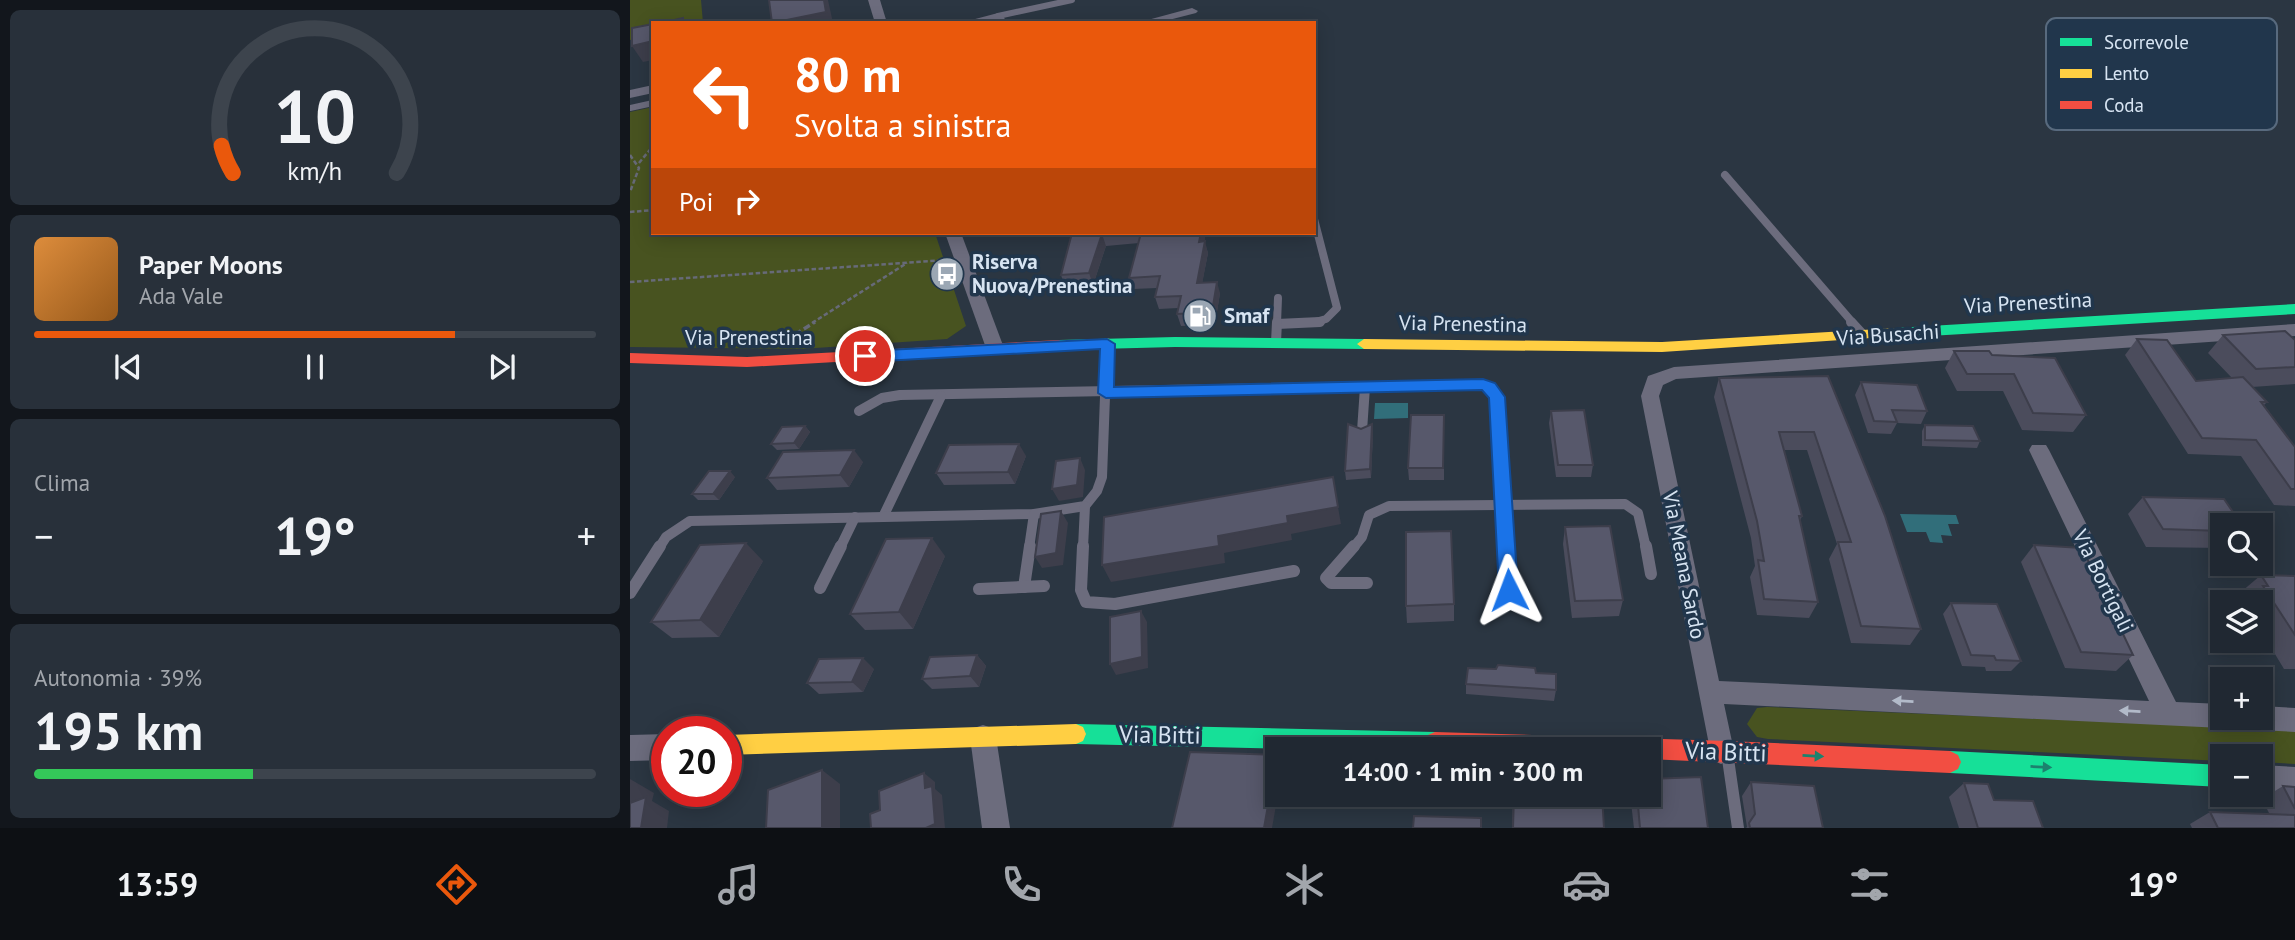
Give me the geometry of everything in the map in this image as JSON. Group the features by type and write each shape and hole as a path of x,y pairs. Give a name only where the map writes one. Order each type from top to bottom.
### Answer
{"main road":[{"name":"Via Prenestina","path":"630,359 758,362 995,348 1276,342 1619,348 2295,310"},
{"name":"Via Bitti","path":"742,744 982,737 1198,735 1724,751 2210,775"}],"street":[{"path":"874,0 880,21"},
{"path":"1152,21 1192,11"},
{"path":"630,94 651,89"},
{"path":"954,235 995,348"},
{"path":"2250,312 2286,347"},
{"path":"2162,316 2180,336"},
{"name":"Via Busachi","path":"1654,381 1674,373 2295,330"},
{"name":"Via Meana Sardo","path":"1654,381 1650,396 1709,692 1724,751"},
{"name":"Via Bortigali","path":"2039,450 2168,713"},
{"path":"1709,692 2210,715"},
{"path":"2273,718 2295,719"},
{"path":"982,737 996,828"},
{"path":"630,748 651,747"},
{"path":"2273,779 2295,780"}],"lane":[{"path":"1000,19 1072,0"},
{"path":"630,108 651,103"},
{"path":"1725,174 1863,335"},
{"path":"1277,324 1327,320 1337,308 1316,227"},
{"path":"1276,342 1279,298"},
{"path":"1107,344 1102,477 1097,491 1085,506 1081,590 1086,603 1115,604 1294,571"},
{"path":"859,411 873,401 890,396 1475,383 1490,387 1497,397 1509,590"},
{"path":"1362,431 1365,387"},
{"path":"883,517 941,396"},
{"path":"1367,583 1331,583 1326,578 1359,542 1373,511 1389,506 1625,504 1638,513 1642,520 1651,574"},
{"path":"630,593 666,537 684,523 702,520 1034,514 1085,506"},
{"path":"1024,587 1034,514"},
{"path":"820,588 855,517"},
{"path":"979,589 1044,586"},
{"path":"1724,751 1738,828"}],"path":[{"path":"630,192 637,183 638,163 651,148"},
{"path":"630,155 638,163"},
{"path":"630,212 651,210"},
{"path":"630,282 962,258"},
{"path":"758,362 835,307 909,262"}],"green space":[{"path":"630,0 701,0 703,21 651,21 651,36 630,40"},
{"path":"651,107 651,235 936,235 966,326 947,339 801,349 630,347 630,112"},
{"path":"1757,708 2210,726 2210,730 2295,730 2295,764 2273,763 2273,744 2210,744 2210,760 1768,739 1757,737 1747,724"}],"water":[{"path":"1375,403 1408,403 1408,418 1374,419"},
{"path":"1900,514 1956,515 1959,524 1948,524 1952,536 1941,535 1943,543 1930,542 1926,532 1907,532"}],"building":[{"path":"769,0 824,0 826,12 772,21"},
{"path":"651,24 651,41 632,46 632,28"},
{"path":"1071,235 1102,235 1089,273 1061,275"},
{"path":"1140,235 1201,235 1199,242 1205,241 1197,283 1217,282 1212,312 1177,314 1181,296 1155,297 1160,276 1129,278"},
{"path":"2285,331 2295,340 2295,367 2256,369 2223,335"},
{"path":"2137,339 2167,340 2196,381 2243,377 2267,402 2261,402 2295,447 2295,489 2291,489 2256,440 2202,438"},
{"path":"1954,351 1989,351 1992,355 2055,358 2086,415 2033,413 2014,374 1967,374"},
{"path":"1828,376 1885,516 1921,629 1861,626 1838,542 1851,542 1814,432 1779,432 1802,516 1799,516 1818,602 1764,599 1758,560 1764,561 1757,521 1719,378"},
{"path":"1861,382 1917,385 1927,411 1892,410 1897,422 1874,421"},
{"path":"1584,410 1593,465 1558,465 1551,411"},
{"path":"1411,415 1444,415 1443,468 1408,468"},
{"path":"1348,424 1361,429 1372,424 1370,469 1345,471"},
{"path":"1925,425 1973,426 1980,441 1925,440"},
{"path":"805,426 794,443 771,444 782,427"},
{"path":"1019,444 1008,472 936,473 949,445"},
{"path":"854,450 840,475 767,478 783,452"},
{"path":"1080,458 1077,485 1052,489 1056,461"},
{"path":"709,471 730,471 713,494 692,494"},
{"path":"1333,477 1338,507 1287,516 1288,523 1218,536 1219,546 1102,565 1104,517"},
{"path":"2143,497 2224,499 2234,513 2210,513 2210,531 2163,529"},
{"path":"1061,511 1056,553 1035,557 1041,514"},
{"path":"1610,526 1623,600 1575,601 1565,527"},
{"path":"1451,531 1454,604 1406,606 1406,532"},
{"path":"932,538 899,612 850,614 886,539"},
{"path":"746,543 700,620 651,622 700,545"},
{"path":"2034,545 2082,548 2133,655 2081,652"},
{"path":"2262,576 2295,576 2295,635 2273,601 2273,590 2266,590 2263,586 2268,586"},
{"path":"1951,603 1997,604 2021,661 1971,655"},
{"path":"1141,611 1142,657 1110,664 1110,617"},
{"path":"977,655 970,676 922,679 930,657"},
{"path":"863,658 852,682 807,683 819,659"},
{"path":"1498,665 1535,668 1536,673 1556,674 1556,690 1466,684 1468,668 1496,669"},
{"path":"1190,752 1265,755 1265,807 1268,807 1264,828 1172,828"},
{"path":"822,770 822,828 766,828 768,790"},
{"path":"924,773 925,788 932,786 935,824 926,828 871,828 870,814 880,810 879,791"},
{"path":"1701,777 1708,828 1640,828 1638,807 1661,807 1661,779"},
{"path":"1751,782 1814,786 1823,828 1750,828 1749,823 1755,814"},
{"path":"1964,783 1988,784 1994,800 2033,801 2043,828 1978,828"},
{"path":"2283,786 2295,787 2295,809"},
{"path":"646,797 641,828 630,828 630,803"},
{"path":"1514,807 1603,807 1604,828 1513,828"},
{"path":"2210,812 2295,815 2295,828 2218,828"},
{"path":"1414,816 1481,818 1481,828 1413,828"}],"traffic: fast":[{"path":"1896,333 2295,309"},
{"path":"1059,345 1175,342 1364,344"},
{"path":"1076,734 1265,738"},
{"path":"1950,762 2210,775"}],"traffic: slow":[{"path":"1364,344 1662,347 1896,333"},
{"path":"742,744 1076,734"}],"traffic: jam":[{"path":"630,358 747,362 1059,345"},
{"path":"1661,749 1950,762"}],"place":[{"name":"Riserva Nuova/Prenestina","path":"947,274"},
{"name":"Smaf","path":"1200,316"}],"route":[{"path":"865,356 1107,344 1106,393 1483,384 1490,387 1497,397 1509,590"}]}
